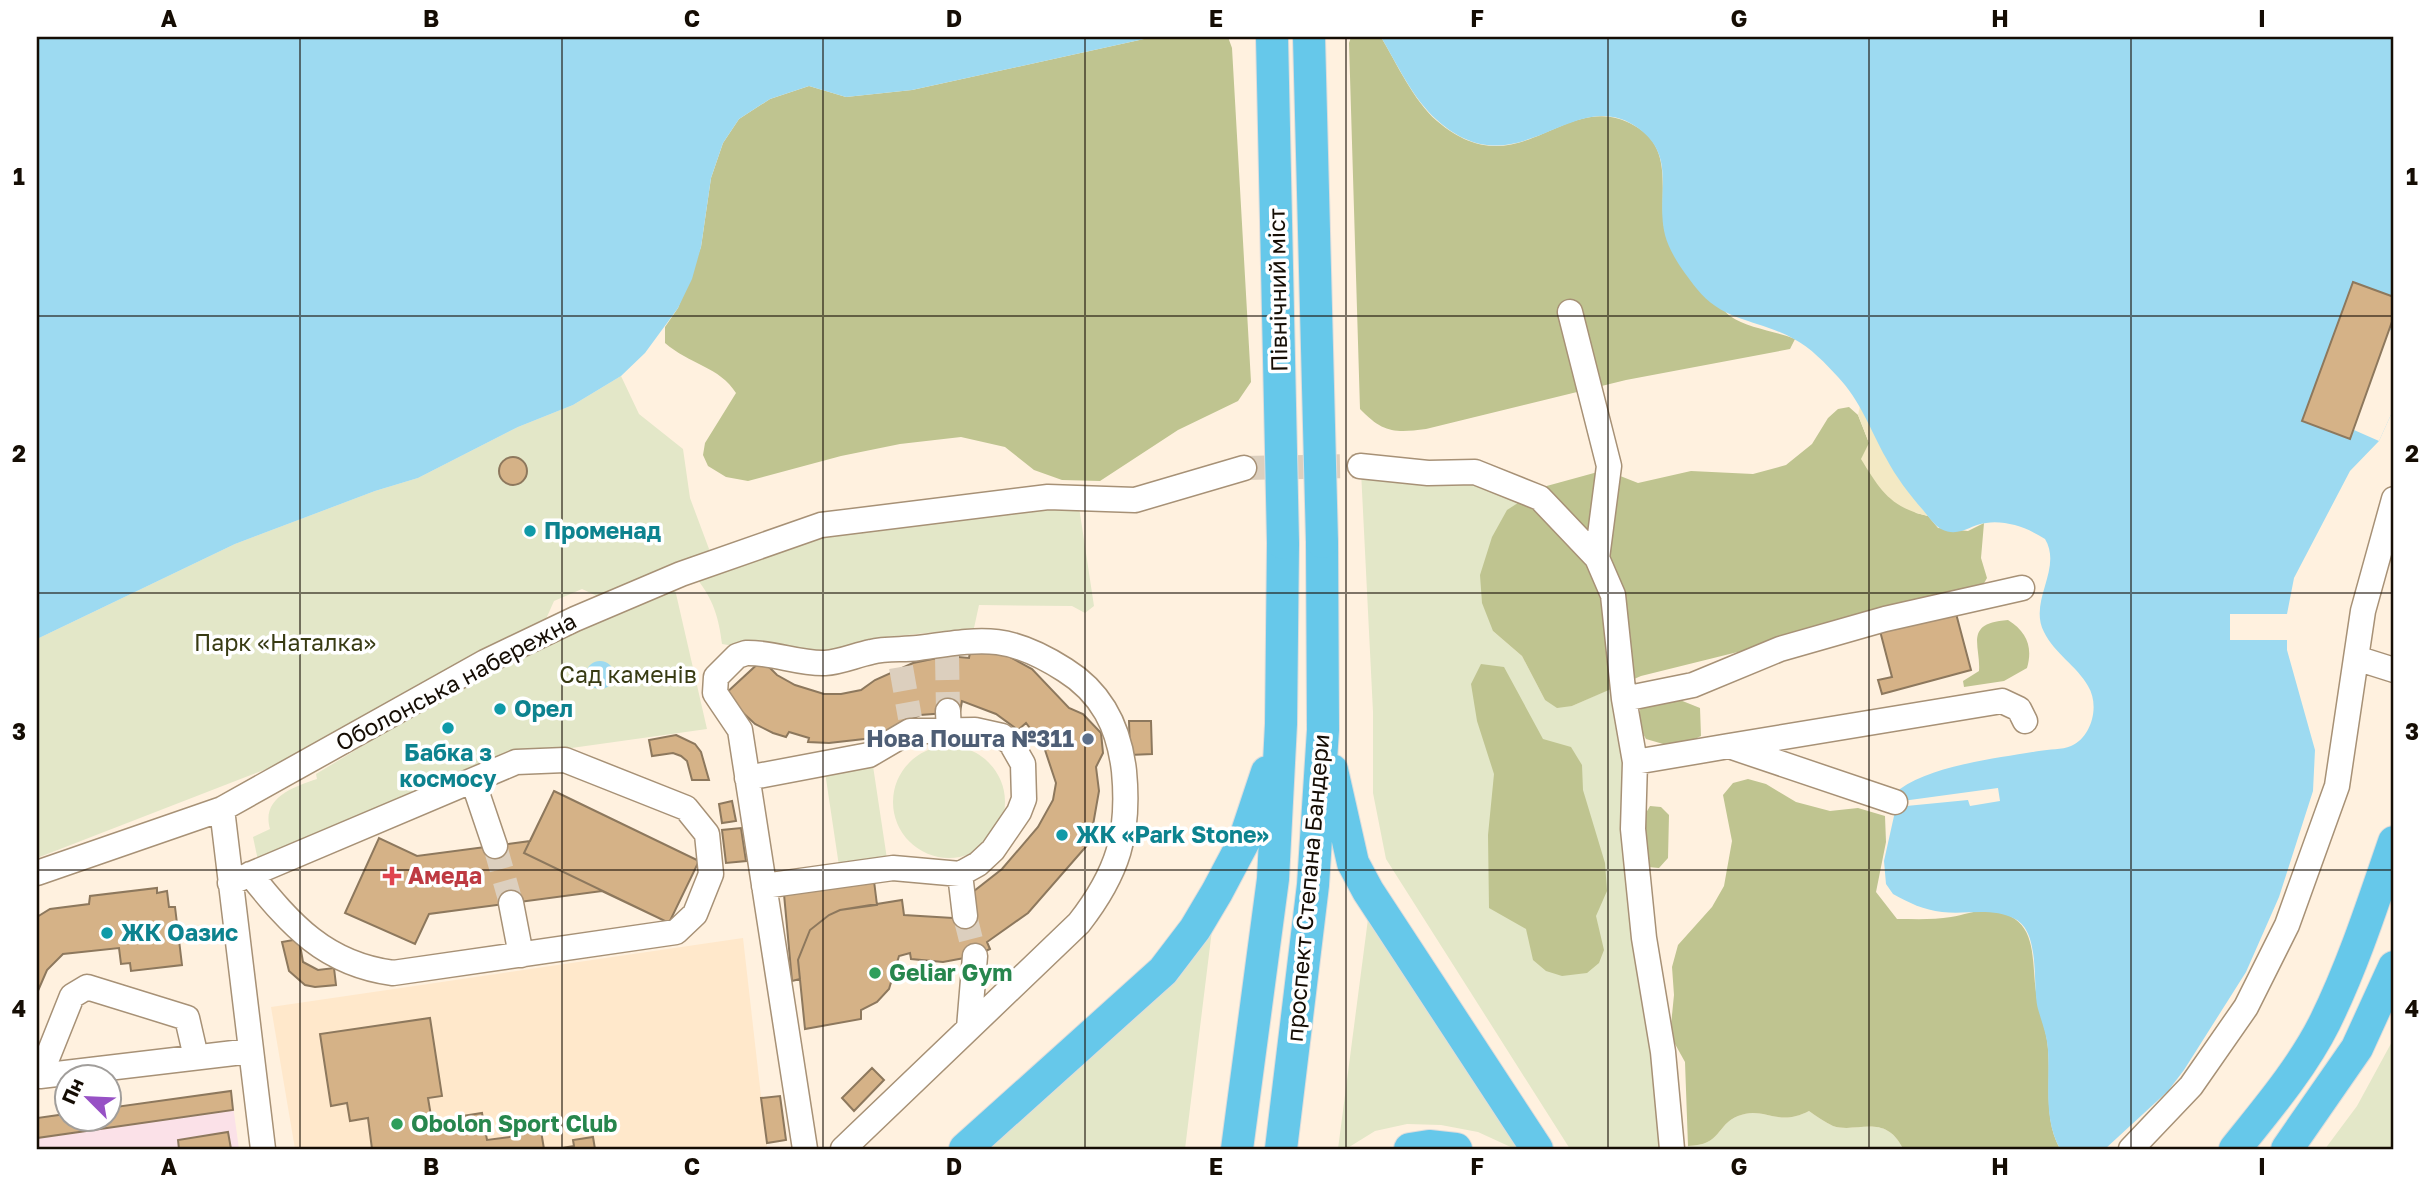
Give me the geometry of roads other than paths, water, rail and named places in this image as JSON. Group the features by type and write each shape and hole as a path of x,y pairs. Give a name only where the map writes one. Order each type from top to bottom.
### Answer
{"main road":[{"name":"Північний міст","path":"1272,37 1283,543"},
{"name":"Північний міст","path":"1309,37 1322,542"},
{"name":"проспект Степана Бандери","path":"1281,1149 1313,885 1323,730 1322,542"},
{"name":"проспект Степана Бандери","path":"1237,1149 1273,879 1282,724 1283,543"},
{"path":"965,1149 1163,971 1195,929 1244,841 1282,724"},
{"path":"1323,730 1353,863 1375,903 1537,1149"},
{"path":"2235,1149 2297,1067 2324,1023 2366,924 2394,842"},
{"path":"2287,1149 2357,1048 2394,967"},
{"path":"1410,1149 1429,1146 1456,1149"}],"street":[{"path":"1570,313 1609,466 1597,558"},
{"path":"1360,466 1428,473 1475,472 1540,498 1597,558 1613,594 1624,699 1635,762 1633,829 1644,938 1663,1052 1672,1149"},
{"name":"Оболонська набережна","path":"37,873 222,809 485,662 582,615 681,574 821,525 1048,497 1135,500 1244,468"},
{"path":"2131,1149 2191,1086 2239,1018 2287,925 2337,786 2363,611 2394,499"},
{"path":"1624,699 1693,685 1780,649 1885,620 2022,588"},
{"path":"805,1149 740,730 715,693 713,684 721,668 746,653 822,664 873,651 899,658 990,640 1014,643 1037,652 1077,678 1101,701 1122,752 1126,822 1118,858 1103,892 1079,923 843,1149"},
{"path":"2356,658 2394,670"},
{"path":"1635,762 2002,701 2019,709 2025,721"},
{"path":"747,778 869,755 910,725 948,722 1002,736 1017,753 1025,776 1024,799 1000,842 978,864 960,874 893,868 764,886"},
{"path":"1728,746 1895,802"},
{"path":"565,760 686,808 707,834 711,874 695,914 676,932 393,973 367,970 306,938 240,878 516,762 565,760"},
{"path":"473,780 495,846"},
{"path":"222,809 240,878 251,1051 263,1149"},
{"path":"960,874 965,916"},
{"path":"512,903 521,955"},
{"path":"969,1028 975,956"},
{"path":"38,1080 72,996 87,988 187,1018 196,1057"},
{"path":"38,1080 251,1051"}],"water":[{"path":"37,37 1153,37 912,90 846,97 809,86 770,99 739,119 723,143 711,178 701,247 692,279 678,308 645,353 621,376 573,405 518,427 418,478 375,491 235,544 37,639"},
{"path":"1381,37 2394,37 2394,408 2379,441 2350,471 2294,578 2287,614 2287,650 2315,750 2313,791 2279,897 2246,972 2168,1091 2105,1149 2060,1149 2055,1137 2049,1113 2047,1045 2036,999 2032,947 2023,926 2015,919 1997,913 1951,913 1923,908 1893,894 1886,884 1884,861 1900,789 1948,768 2067,747 2078,742 2089,728 2093,711 2092,694 2078,672 2048,640 2040,620 2050,562 2045,539 2024,528 2001,523 1980,524 1959,532 1938,527 1898,479 1853,396 1823,361 1794,339 1730,314 1707,300 1683,270 1667,242 1663,220 1663,177 1658,151 1638,128 1614,117 1591,117 1519,142 1493,145 1466,139 1428,112 1406,81"},
{"path":"600,661 610,665 614,675 610,685 600,689 590,685 586,675 590,665"}],"tunnel":[{"path":"1244,468 1360,466"},
{"path":"947,656 948,711"},
{"path":"901,667 910,718"},
{"path":"495,846 511,903"},
{"path":"965,916 975,956"}],"place":[{"name":"Променад","path":"530,531"},
{"name":"Орел","path":"500,709"},
{"name":"Бабка з космосу","path":"448,728"},
{"name":"Нова Пошта №311","path":"1088,739"},
{"name":"ЖК «Park Stone»","path":"1062,835"},
{"name":"Амеда","path":"392,876"},
{"name":"ЖК Оазис","path":"107,933"},
{"name":"Geliar Gym","path":"875,973"},
{"name":"Obolon Sport Club","path":"397,1124"}],"park label":[{"name":"Парк «Наталка»","path":"285,643"},
{"name":"Сад каменів","path":"628,675"}]}
